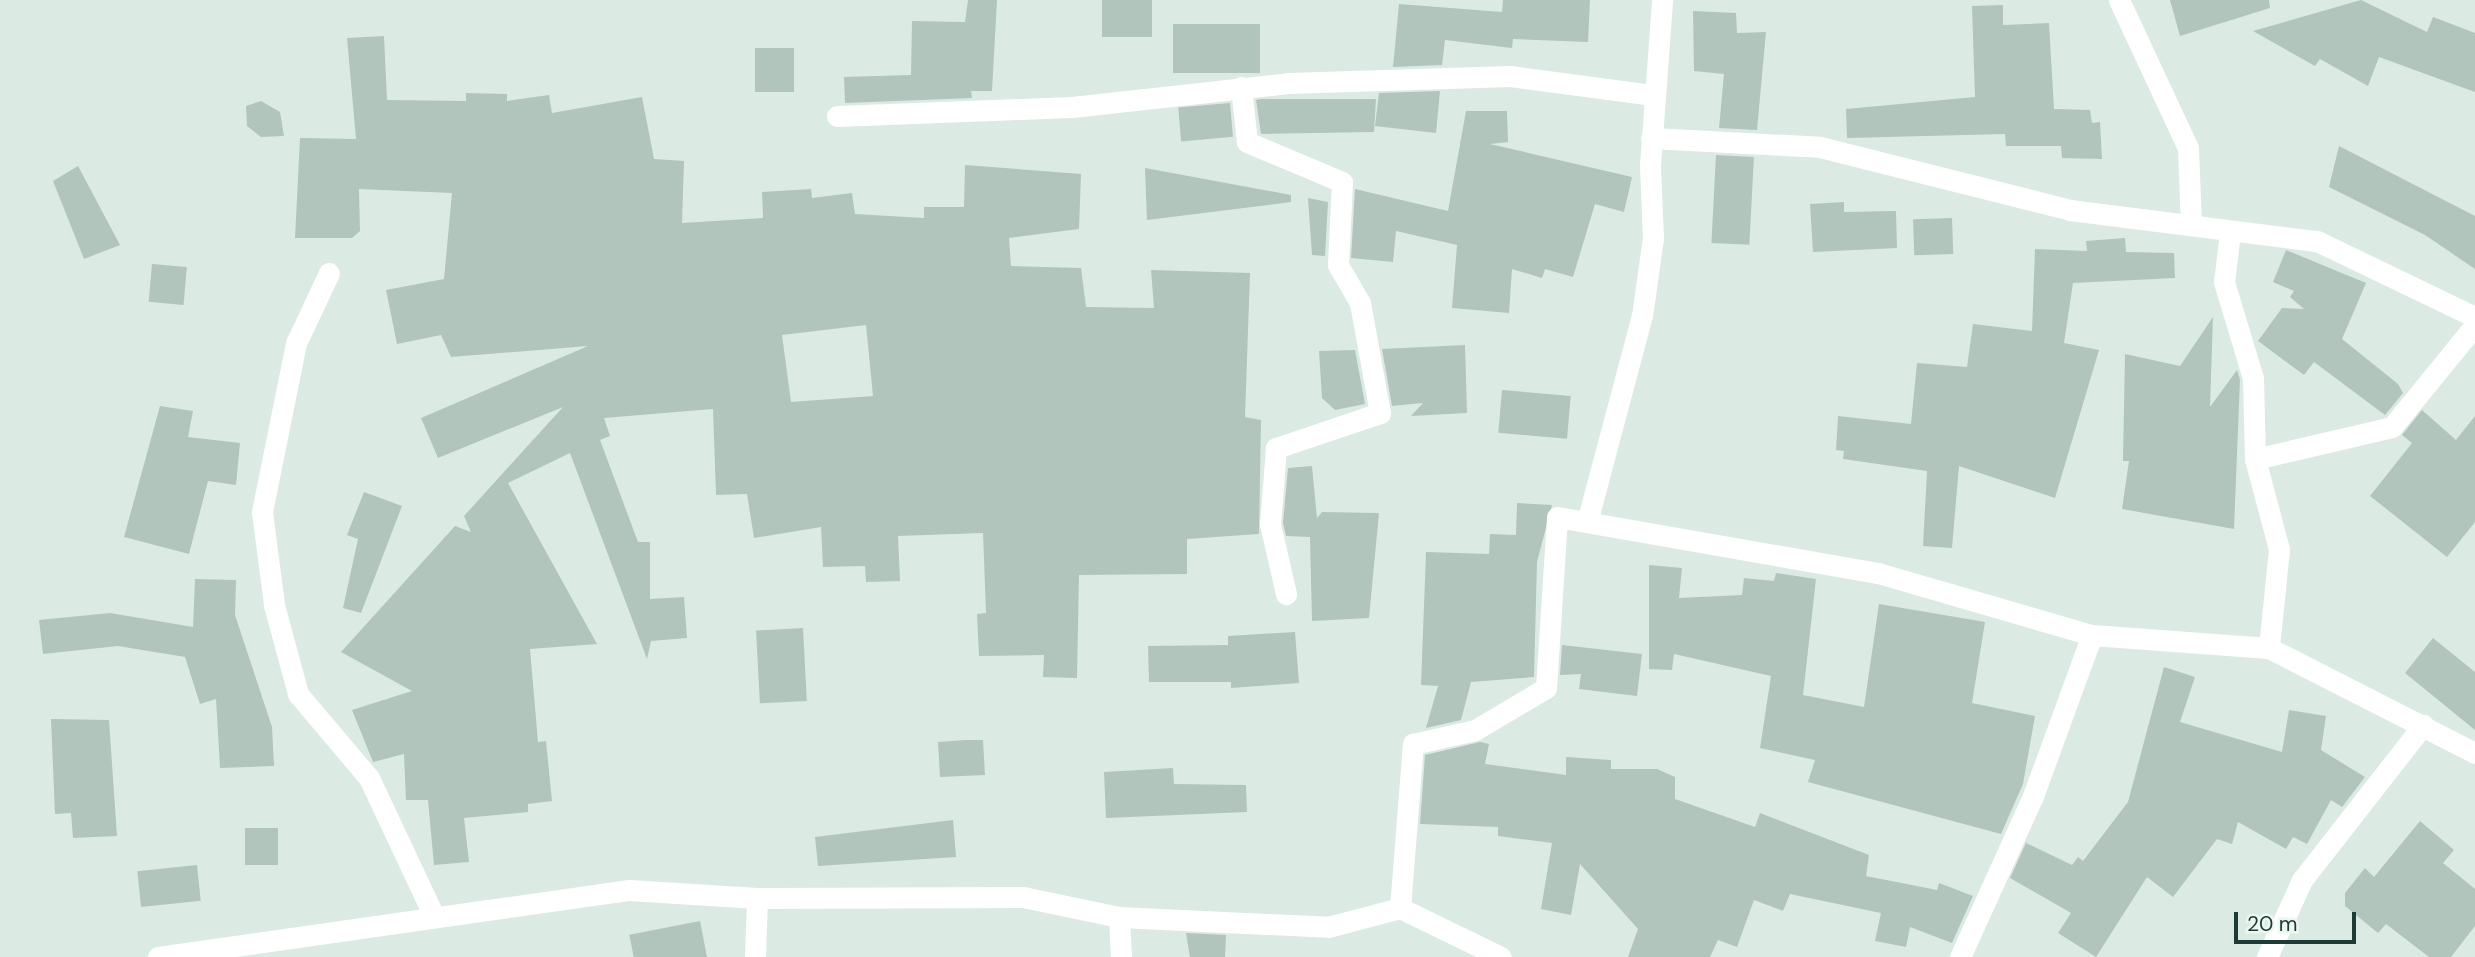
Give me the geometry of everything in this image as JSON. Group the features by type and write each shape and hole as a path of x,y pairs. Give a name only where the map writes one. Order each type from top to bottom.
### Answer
{"street":[{"path":"1587,522 1642,316 1653,238 1652,94 1662,0"},
{"path":"2119,0 2188,148 2191,225"},
{"path":"837,116 1072,107 1241,87 1510,76 1652,94"},
{"path":"1241,87 1247,142 1342,182 1338,265 1360,303 1380,413 1276,448 1270,524 1286,594"},
{"path":"1651,138 1820,147 2070,210 2317,242 2475,317"},
{"path":"2230,232 2224,282 2253,378 2255,459 2279,549 2269,648"},
{"path":"329,273 296,343 262,512 274,605 298,694 369,778 433,914"},
{"path":"2255,459 2392,427 2475,325"},
{"path":"1400,908 1413,744 1475,730 1546,688 1557,517 1878,573 2092,635 2269,648 2475,753"},
{"path":"1959,957 2033,796 2092,635"},
{"path":"2267,957 2302,880 2423,725"},
{"path":"158,957 433,914 629,890 757,898 1023,897 1119,917 1328,927 1400,908 1501,957"},
{"path":"755,957 757,898"},
{"path":"1119,917 1121,957"}],"building":[{"path":"968,0 997,0 992,91 971,91 972,98 845,103 844,77 911,75 912,21 965,22"},
{"path":"1102,0 1152,0 1152,37 1102,37"},
{"path":"1503,0 1590,0 1588,42 1513,39 1512,48 1445,40 1442,65 1393,67 1399,4 1502,12"},
{"path":"2170,0 2269,0 2270,8 2180,36"},
{"path":"2361,0 2427,32 2433,17 2475,33 2475,92 2379,57 2368,86 2320,59 2315,66 2253,31"},
{"path":"2003,5 2003,25 2049,23 2054,109 2090,110 2092,123 2100,122 2102,159 2062,158 2061,146 2006,146 2005,134 1847,138 1846,109 1975,97 1972,6"},
{"path":"1693,11 1736,13 1737,33 1766,32 1757,130 1719,128 1724,74 1694,71"},
{"path":"1173,24 1260,24 1260,73 1173,73"},
{"path":"384,36 387,100 466,101 466,93 507,94 507,101 549,95 552,113 642,97 654,159 684,161 682,223 763,218 762,192 811,189 812,198 852,193 855,214 924,218 924,207 964,207 965,165 1081,174 1079,229 1009,238 1011,266 1081,268 1086,307 1154,308 1151,270 1250,273 1245,417 1261,420 1259,534 1187,539 1187,574 1079,575 1077,678 1043,677 1044,655 979,656 977,614 986,613 983,533 898,536 900,581 866,582 865,566 823,567 821,527 754,538 747,494 716,495 713,409 604,418 610,436 600,440 638,542 650,542 650,599 684,597 687,638 651,641 647,659 570,453 508,483 597,644 530,649 538,742 546,741 552,801 528,804 528,812 464,818 469,862 434,865 428,800 406,800 404,754 373,762 352,710 412,691 341,652 455,526 471,532 464,516 563,407 438,458 421,418 588,346 451,357 441,335 397,344 386,290 444,279 452,193 359,189 360,231 352,238 295,238 300,138 356,139 347,38","holes":["866,325 873,396 791,402 782,335"]},
{"path":"755,48 794,48 794,92 755,92"},
{"path":"1440,91 1436,133 1375,126 1379,93"},
{"path":"1376,99 1374,132 1261,134 1256,100"},
{"path":"261,101 280,112 284,136 261,137 247,126 246,106"},
{"path":"1230,103 1233,137 1181,141 1178,108"},
{"path":"1466,111 1507,111 1508,142 1490,144 1632,177 1624,212 1595,204 1573,277 1545,269 1542,278 1512,269 1509,313 1452,308 1457,245 1396,231 1393,262 1351,258 1355,189 1448,211"},
{"path":"2339,146 2475,216 2475,269 2425,235 2329,187"},
{"path":"1716,155 1754,157 1749,245 1711,243"},
{"path":"78,166 120,245 84,259 53,181"},
{"path":"1145,168 1291,195 1291,202 1147,220"},
{"path":"1308,198 1328,202 1325,256 1312,255"},
{"path":"1844,202 1844,212 1896,211 1897,248 1813,252 1810,204"},
{"path":"1952,218 1953,254 1914,255 1913,219"},
{"path":"2125,238 2126,252 2174,253 2175,278 2073,283 2064,343 2099,350 2055,498 1959,466 1952,548 1923,546 1927,471 1843,459 1844,451 1836,450 1838,416 1911,424 1917,363 1967,367 1973,324 2032,331 2035,249 2087,251 2086,241"},
{"path":"2286,250 2366,283 2342,339 2398,384 2403,393 2385,415 2314,362 2304,375 2258,341 2282,308 2304,309 2290,297 2294,291 2273,282"},
{"path":"152,264 187,267 184,305 149,302"},
{"path":"2213,317 2210,407 2237,370 2240,380 2234,529 2122,509 2129,461 2123,461 2125,354 2180,366"},
{"path":"1465,345 1467,413 1411,416 1423,403 1392,406 1382,349"},
{"path":"1355,350 1365,404 1335,410 1322,398 1319,351"},
{"path":"1502,390 1571,396 1567,439 1498,433"},
{"path":"160,406 193,411 188,437 240,443 236,485 208,481 189,554 124,537"},
{"path":"2422,410 2456,440 2475,416 2475,522 2447,557 2370,496 2412,443 2402,435"},
{"path":"1312,466 1317,518 1322,512 1379,513 1369,618 1312,621 1310,537 1286,536 1283,523 1288,468"},
{"path":"364,492 402,506 361,613 343,608 358,539 347,535"},
{"path":"1517,503 1552,505 1537,562 1534,677 1471,682 1461,720 1426,728 1438,686 1421,685 1426,552 1489,554 1490,534 1516,535"},
{"path":"1649,565 1682,568 1679,598 1742,595 1744,578 1774,581 1776,573 1816,579 1803,695 1864,707 1879,604 1985,622 1972,703 2035,716 2023,784 2001,834 1808,782 1815,760 1760,748 1771,676 1674,654 1672,670 1649,669"},
{"path":"195,579 236,580 235,615 272,727 274,766 220,768 216,699 200,704 185,657 118,646 43,654 39,620 110,613 193,627"},
{"path":"803,628 807,701 760,703 756,630"},
{"path":"1295,632 1299,683 1231,688 1231,682 1149,682 1148,646 1228,645 1228,636"},
{"path":"2433,638 2475,672 2475,730 2405,673"},
{"path":"1562,645 1642,654 1637,696 1579,689 1581,674 1560,675"},
{"path":"2164,667 2195,677 2180,722 2282,752 2289,710 2326,716 2321,750 2365,777 2342,807 2331,800 2307,844 2293,837 2286,849 2238,822 2232,844 2217,839 2173,897 2147,877 2096,957 2058,933 2071,913 2010,878 2026,843 2072,865 2078,857 2083,861 2128,802"},
{"path":"51,719 109,720 117,836 73,838 71,813 55,814"},
{"path":"983,740 985,775 940,777 938,742"},
{"path":"1480,742 1489,744 1485,764 1566,775 1566,757 1611,760 1611,769 1657,769 1675,777 1675,799 1755,827 1760,813 1869,855 1866,876 1937,890 1939,883 1973,896 1952,943 1910,927 1906,947 1875,941 1881,913 1790,894 1783,911 1754,900 1737,947 1718,940 1710,957 1628,957 1638,929 1580,864 1571,915 1541,909 1552,843 1498,836 1498,827 1420,824 1425,755"},
{"path":"1173,768 1174,784 1246,785 1247,812 1106,818 1104,772"},
{"path":"953,820 956,857 818,866 815,837"},
{"path":"2420,821 2454,850 2443,863 2475,889 2475,926 2451,957 2429,957 2386,924 2378,933 2345,906 2345,893 2365,868 2374,877"},
{"path":"245,828 278,828 278,865 245,865"},
{"path":"197,865 201,901 141,907 137,871"},
{"path":"700,921 707,957 634,957 629,935"},
{"path":"1186,933 1226,935 1225,957 1190,957"}]}
